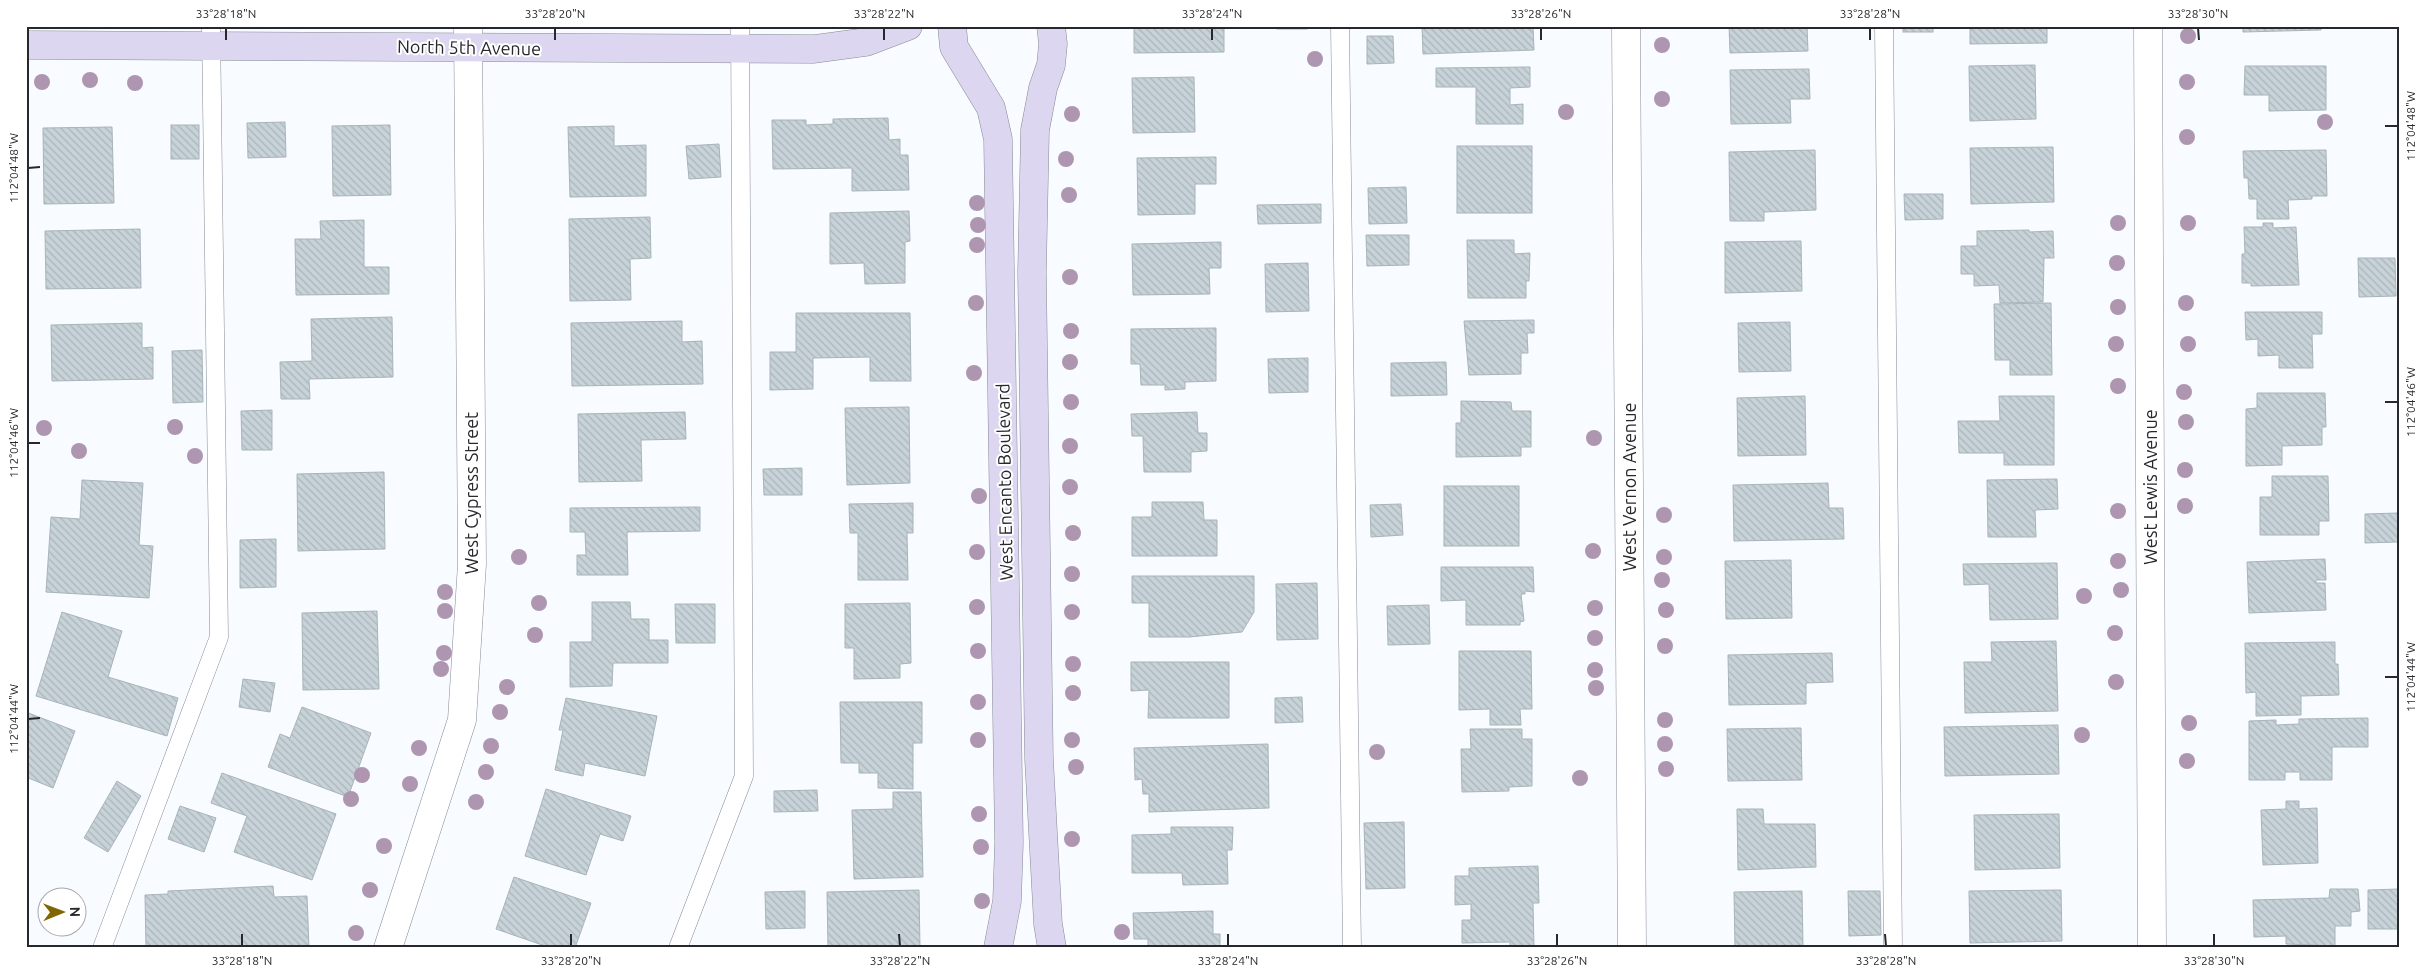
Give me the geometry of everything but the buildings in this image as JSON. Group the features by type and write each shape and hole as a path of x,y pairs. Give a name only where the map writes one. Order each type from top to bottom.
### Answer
{"street":[{"name":"North 5th Avenue","path":"26,45 211,35 740,38 842,46 866,42 908,26"},
{"name":"West Encanto Boulevard","path":"952,26 954,47 991,108 998,139 1009,843 1007,901 998,948"},
{"name":"West Encanto Boulevard","path":"1051,26 1053,44 1051,66 1043,88 1035,130 1032,272 1039,759 1048,924 1052,948"},
{"name":"West Vernon Avenue","path":"1626,26 1632,948"},
{"name":"West Lewis Avenue","path":"2148,26 2152,948"},
{"name":"West Cypress Street","path":"388,948 462,720 472,564 468,37"}],"lane":[{"path":"1340,26 1352,948"},
{"path":"1884,26 1893,948"},
{"path":"102,948 219,637 211,35"},
{"path":"678,948 744,776 740,38"}]}
